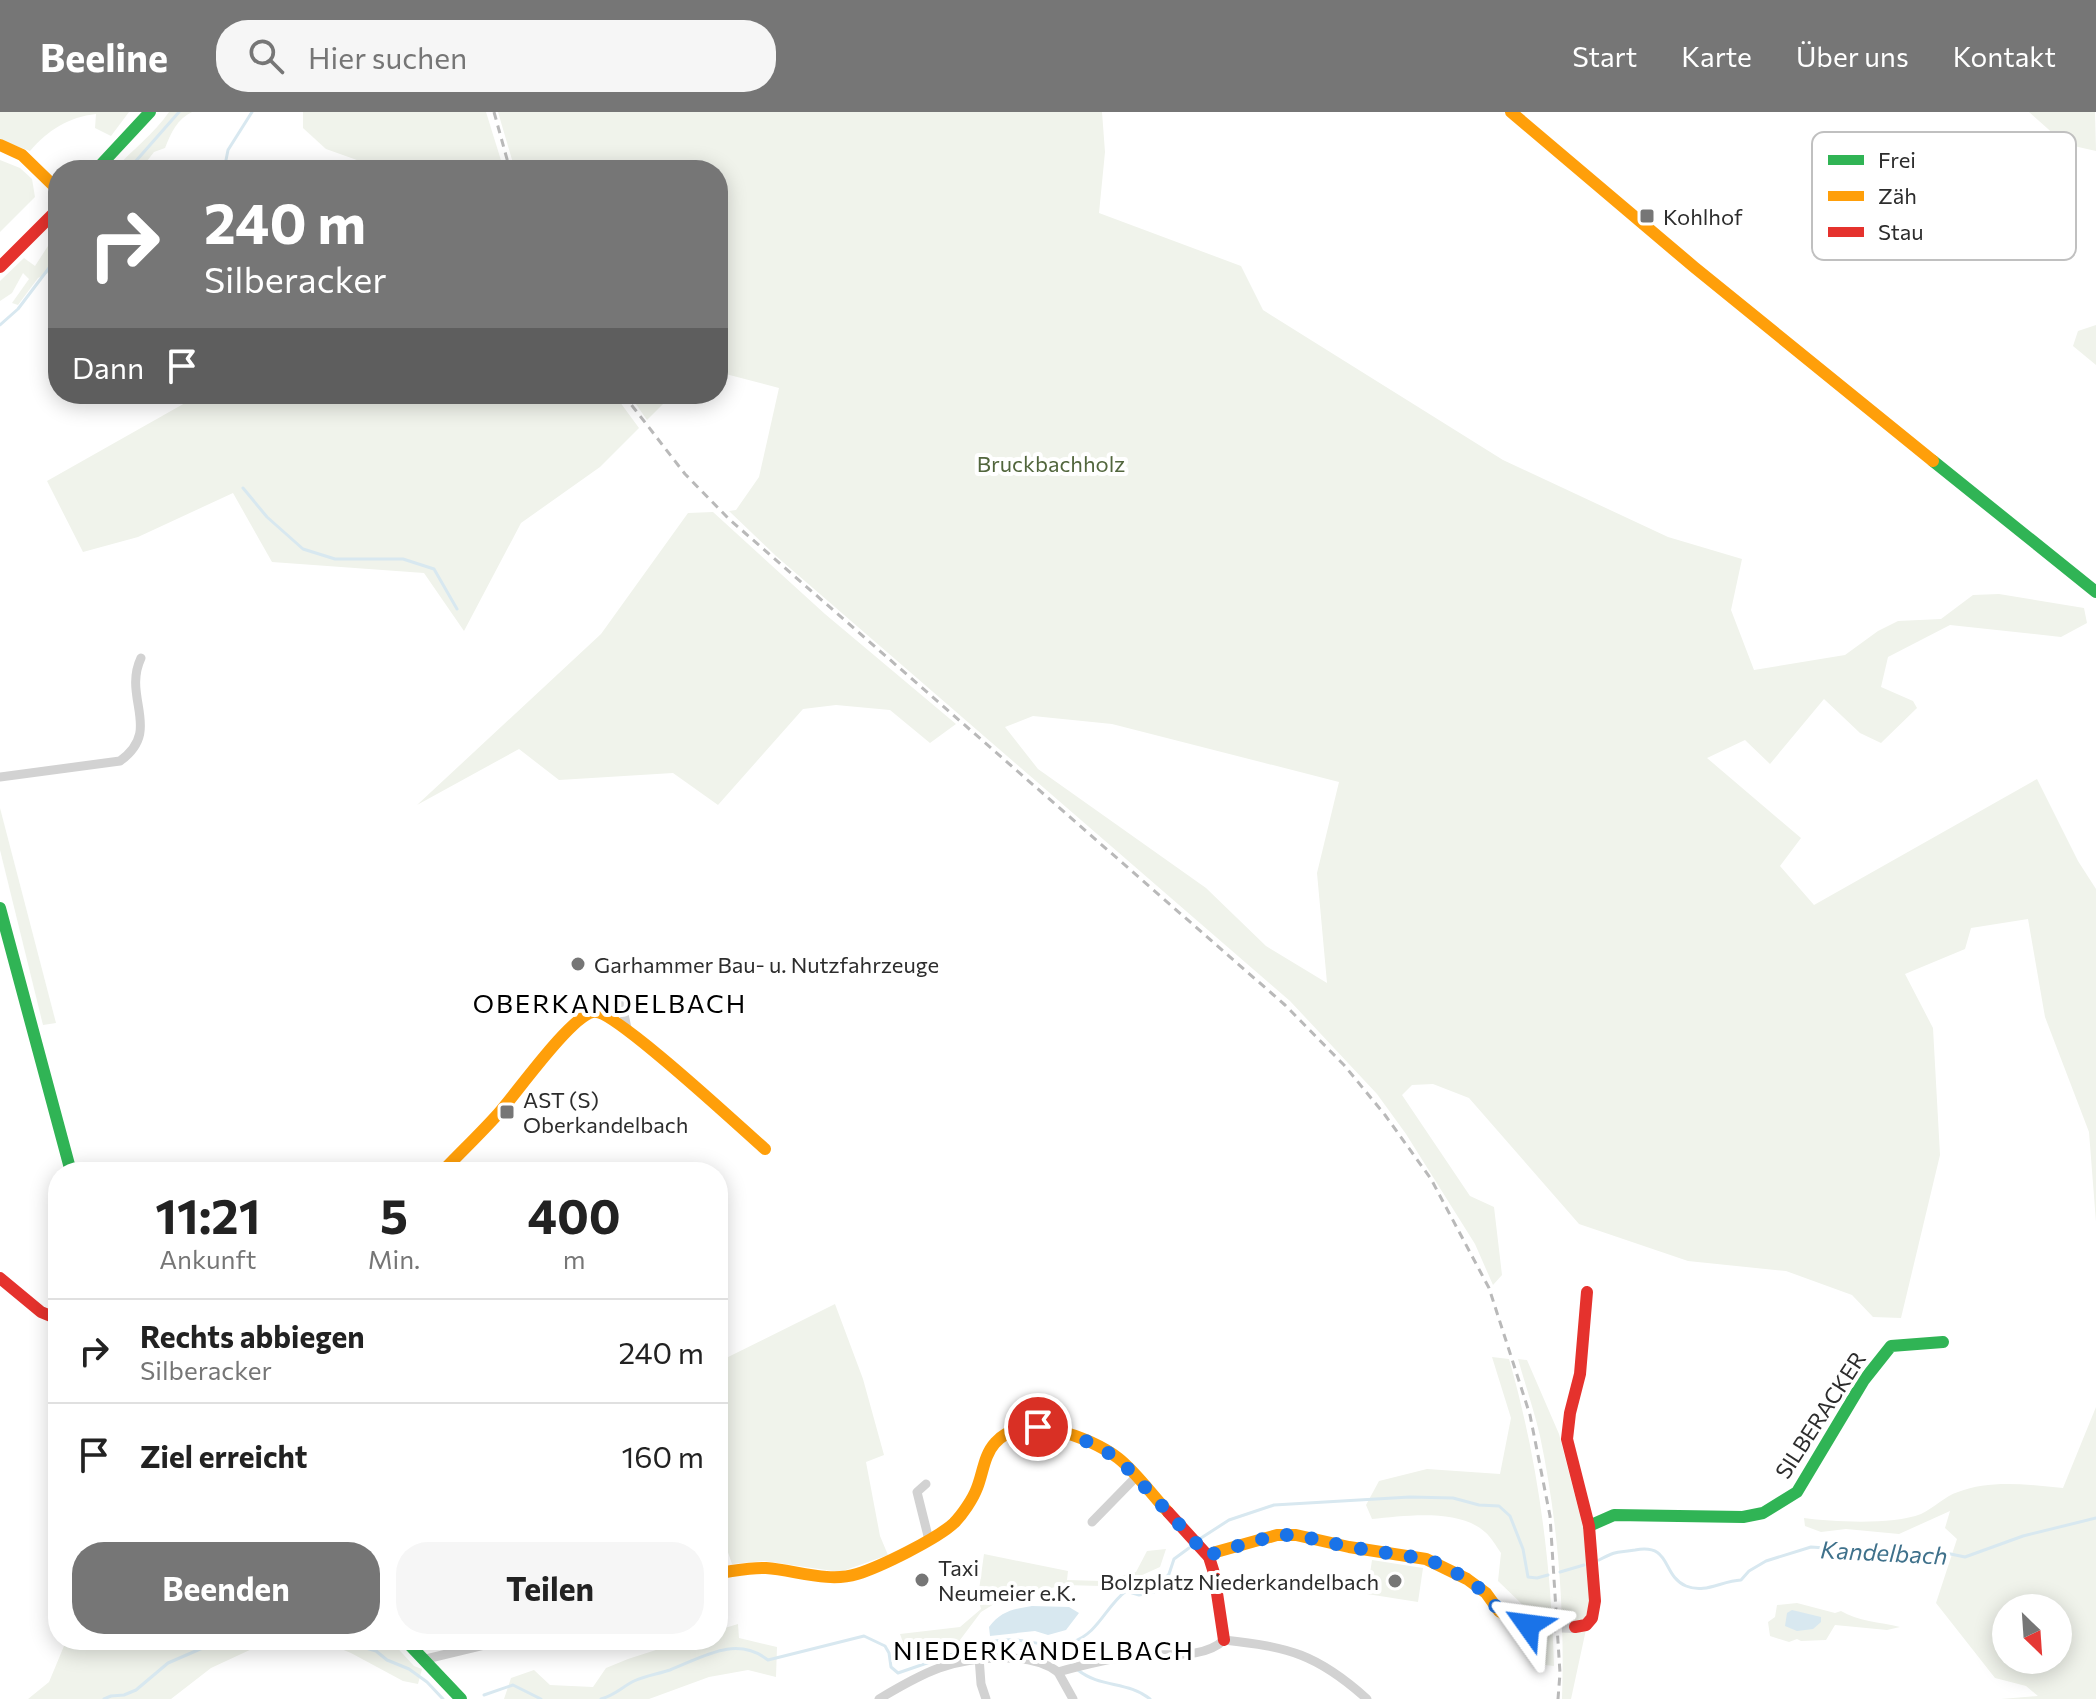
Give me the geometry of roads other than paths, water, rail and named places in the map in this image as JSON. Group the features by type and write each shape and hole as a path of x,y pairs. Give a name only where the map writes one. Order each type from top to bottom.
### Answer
{"street":[{"path":"105,160 150,112"},
{"path":"1511,112 1694,267 2096,592"},
{"path":"0,145 22,155 48,180"},
{"path":"0,267 48,219"},
{"path":"0,777 120,761 133,752 142,733 135,685 141,658"},
{"path":"0,908 68,1162"},
{"path":"452,1162 498,1114 567,1031 591,1012 600,1012 627,1028 765,1149"},
{"path":"0,1278 48,1315"},
{"path":"1575,1627 1586,1625 1592,1618 1595,1601 1589,1526 1567,1439 1580,1374 1587,1292"},
{"name":"SILBERACKER","path":"1589,1526 1614,1515 1743,1517 1763,1513 1797,1492 1864,1380 1891,1346 1943,1342"},
{"path":"728,1572 764,1568 838,1577 857,1574 929,1540 955,1522 966,1509 995,1443 1007,1433 1023,1427 1038,1427 1089,1442 1119,1459 1209,1557 1224,1640"},
{"path":"1092,1522 1136,1477"},
{"path":"926,1484 917,1492 929,1540"},
{"path":"1209,1557 1216,1552 1277,1535 1296,1535 1426,1559 1467,1579 1486,1593 1499,1611 1514,1621 1544,1626"},
{"path":"1058,1672 1122,1657 1203,1652 1215,1648 1224,1640 1277,1646 1305,1656 1339,1674 1367,1699"},
{"path":"416,1650 461,1699"},
{"path":"426,1659 463,1650"},
{"path":"979,1657 981,1684 986,1699"},
{"path":"879,1699 933,1669 979,1657 1018,1658 1048,1664 1058,1672 1073,1699"}],"waterway":[{"path":"137,160 179,112"},
{"path":"226,160 228,150 252,112"},
{"path":"0,325 18,309 48,269"},
{"path":"243,488 267,517 303,549 335,559 403,559 434,569 457,609"},
{"name":"Kandelbach","path":"1198,1540 1229,1520 1274,1505 1410,1497 1453,1498 1479,1505 1499,1506 1510,1516 1523,1549 1528,1577 1548,1575"},
{"name":"Kandelbach","path":"1599,1560 1620,1552 1655,1551 1678,1581 1700,1589 1741,1580 1766,1561 1811,1547 1911,1554 1941,1552 1965,1557 2023,1536 2096,1518"},
{"name":"Kandelbach","path":"966,1650 1002,1640 1057,1644 1081,1638 1126,1591 1139,1595 1154,1592 1169,1574 1174,1559 1189,1548"},
{"path":"1560,1572 1584,1565"},
{"name":"Kandelbach","path":"728,1650 744,1649 768,1660 864,1636 885,1646 891,1667 898,1673 956,1653"},
{"path":"1062,1643 1067,1659 1073,1665"},
{"name":"Kandelbach","path":"104,1699 136,1690 168,1663 198,1650"},
{"name":"Kandelbach","path":"373,1650 409,1669 443,1699"},
{"name":"Kandelbach","path":"601,1699 638,1679 726,1650"},
{"path":"1078,1670 1095,1680 1133,1689 1150,1699"},
{"name":"Kandelbach","path":"484,1695 513,1685 541,1699"}],"tunnel":[{"path":"1544,1626 1575,1627"}],"railway":[{"path":"494,112 507,160"},
{"path":"631,404 685,474 729,519 1285,1005 1344,1065 1431,1179 1489,1288 1530,1415 1550,1516 1560,1673 1558,1699"}],"place":[{"name":"Kohlhof","path":"1647,216"},
{"name":"Garhammer Bau- u. Nutzfahrzeuge","path":"578,964"},
{"name":"AST (S) Oberkandelbach","path":"507,1112"},
{"name":"Taxi Neumeier e.K.","path":"922,1580"},
{"name":"Bolzplatz Niederkandelbach","path":"1395,1581"}],"district":[{"name":"OBERKANDELBACH","path":"610,1002"},
{"name":"NIEDERKANDELBACH","path":"1044,1649"}],"park label":[{"name":"Bruckbachholz","path":"1051,463"}]}
